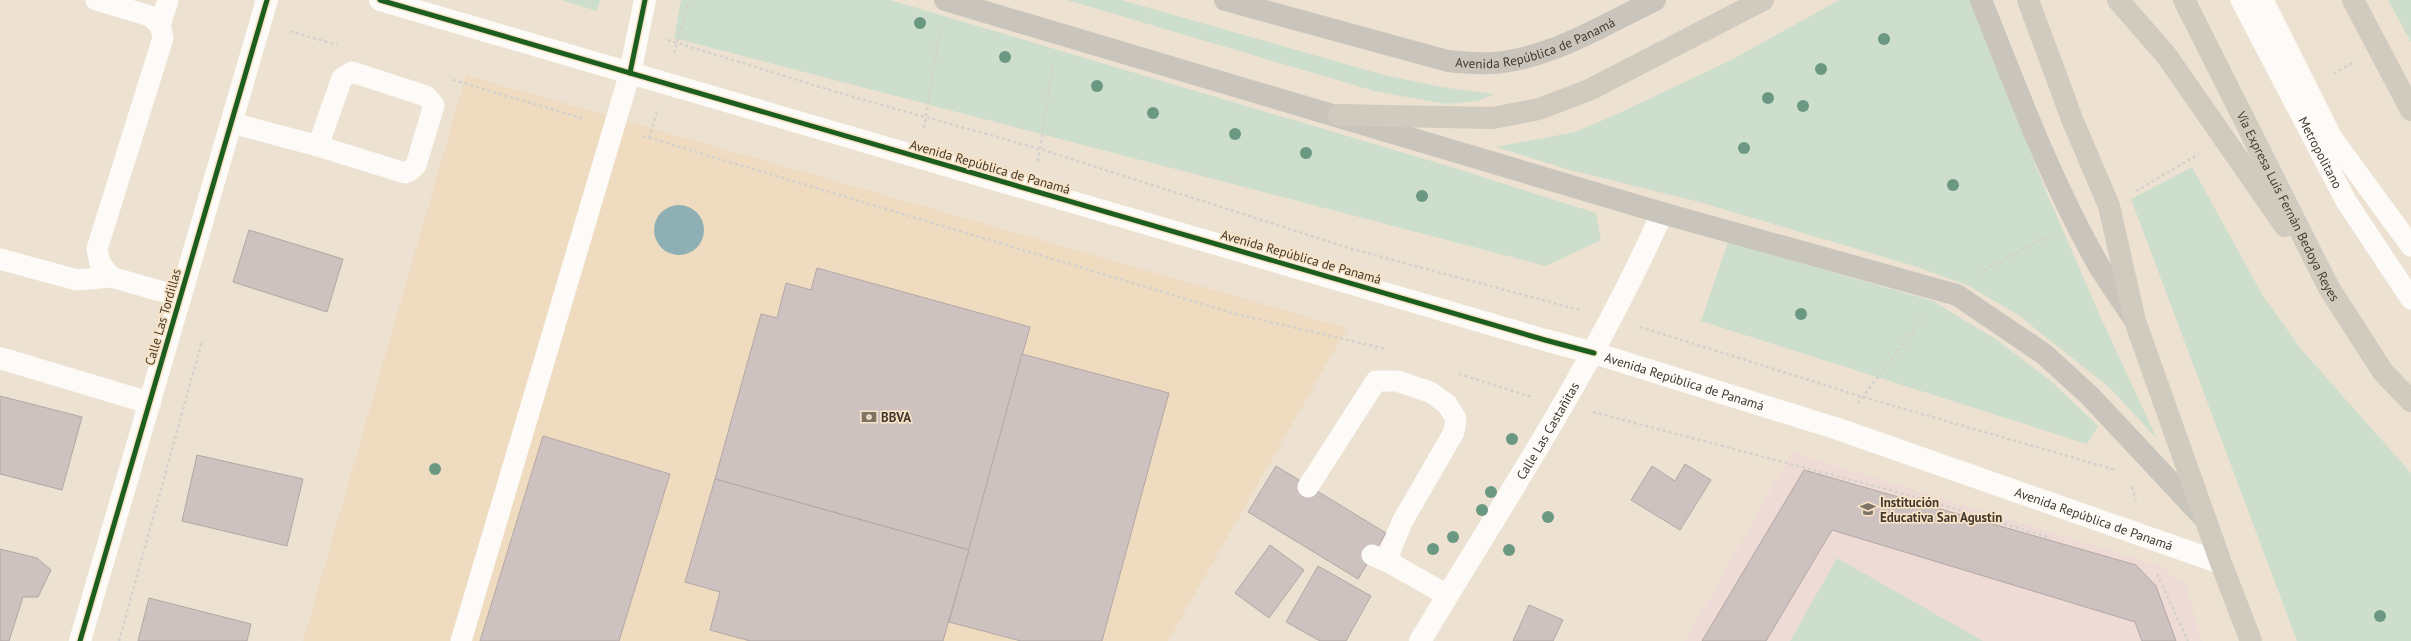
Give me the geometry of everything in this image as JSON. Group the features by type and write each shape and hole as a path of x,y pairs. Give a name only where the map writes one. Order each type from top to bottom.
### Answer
{"highway":[{"path":"1339,115 1487,118 1539,109 1589,90 1763,0"},
{"path":"2028,0 2072,119 2109,206 2135,321 2221,563 2251,641"},
{"path":"2118,0 2166,55 2329,288"},
{"name":"Vía Expresa Luis Fernán Bedoya Reyes","path":"2184,0 2329,288 2383,372 2411,401"},
{"path":"2353,0 2411,110"}],"main road":[{"path":"946,0 1339,115 1662,213 1957,295 2044,354 2090,396 2206,520"},
{"name":"Avenida República de Panamá","path":"1225,0 1448,61 1472,63 1508,62 1542,54 1655,0"},
{"path":"1981,0 2033,128 2093,254 2135,321"}],"street":[{"name":"Calle Las Tordillas","path":"80,641 267,0"},
{"name":"Avenida República de Panamá","path":"380,0 1034,191 1594,352 1838,429 2221,563"},
{"path":"630,73 645,0"},
{"name":"Calle Las Castañitas","path":"1420,641 1594,352 1637,269 1662,213"},
{"path":"0,358 150,403"}],"lane":[{"path":"96,0 150,16 160,25"},
{"path":"111,277 100,263 98,249 163,38 160,25 168,0"},
{"name":"Metropolitano","path":"2241,0 2346,201 2411,299"},
{"name":"Metropolitano","path":"2263,0 2332,138 2411,246"},
{"path":"232,123 318,146 405,173 416,165 434,105 426,96 352,72 342,78 318,146"},
{"path":"461,641 630,73"},
{"path":"0,259 77,280 111,277 131,284 181,297"},
{"path":"1308,487 1376,381 1397,381 1430,392 1447,404 1456,418 1454,432 1402,522 1390,554 1392,564"},
{"path":"1372,555 1392,564 1447,596"}],"path":[{"path":"919,157 941,24"},
{"path":"289,39 291,32"},
{"path":"639,32 926,118 1040,149 1352,249 1611,318 1863,397 2120,472"},
{"path":"1034,191 1058,33"},
{"path":"119,641 202,340"}],"shaded area":[{"path":"466,75 1347,328 1168,641 303,641"},
{"name":"Institución Educativa San Agustin","path":"1792,452 2160,566 2186,586 2202,641 1685,641"}],"green space":[{"path":"561,0 600,0 597,11"},
{"path":"681,0 890,0 1448,166 1596,213 1601,240 1546,266 674,38"},
{"path":"1067,0 1121,0 1384,75 1441,87 1495,94 1477,101 1446,104 1374,91"},
{"path":"1839,0 1972,0 2045,189 2101,318 2157,439 2110,388 2017,314 1967,285 1914,266 1703,203 1570,170 1496,147 1575,132 1613,116 1731,60"},
{"path":"2388,0 2411,0 2411,42"},
{"path":"2192,167 2263,296 2301,349 2411,473 2411,641 2297,641 2131,199"},
{"path":"1728,242 1933,301 1997,340 2051,381 2098,426 2087,444 1701,321"},
{"path":"1837,558 1983,641 1790,641"}],"water":[{"path":"674,205 684,205 697,212 704,225 704,235 697,248 684,255 674,255 665,251 658,244 654,235 654,225 658,216 665,209"}],"building":[{"path":"249,230 343,259 327,312 233,282"},
{"name":"BBVA","path":"817,268 1030,327 969,550 715,479 761,314 777,318 786,283 811,290"},
{"path":"1022,354 1169,393 1102,641 1021,641 949,622"},
{"path":"0,396 82,417 62,490 0,474"},
{"path":"543,436 670,474 619,641 480,641"},
{"path":"197,455 303,479 287,546 182,521"},
{"path":"1685,464 1711,480 1680,530 1631,500 1652,466 1675,481"},
{"path":"1276,466 1386,533 1358,579 1248,512"},
{"path":"1804,470 2136,565 2156,586 2176,641 2142,641 2135,622 1832,530 1766,641 1702,641"},
{"path":"715,479 969,550 943,641 750,641 710,630 720,592 685,582"},
{"path":"1270,545 1304,570 1269,618 1235,593"},
{"path":"0,549 37,558 51,570 38,597 23,597 9,641 0,641"},
{"path":"1318,566 1371,596 1346,641 1320,641 1286,622"},
{"path":"149,598 251,624 247,641 138,641"},
{"path":"1529,605 1563,620 1553,641 1513,641"}],"cycle path":[{"path":"80,641 267,0"},
{"path":"380,0 1594,353"},
{"path":"630,73 645,0"}],"place":[{"name":"BBVA","path":"869,417"},
{"name":"Institución Educativa San Agustin","path":"1868,509"}]}
